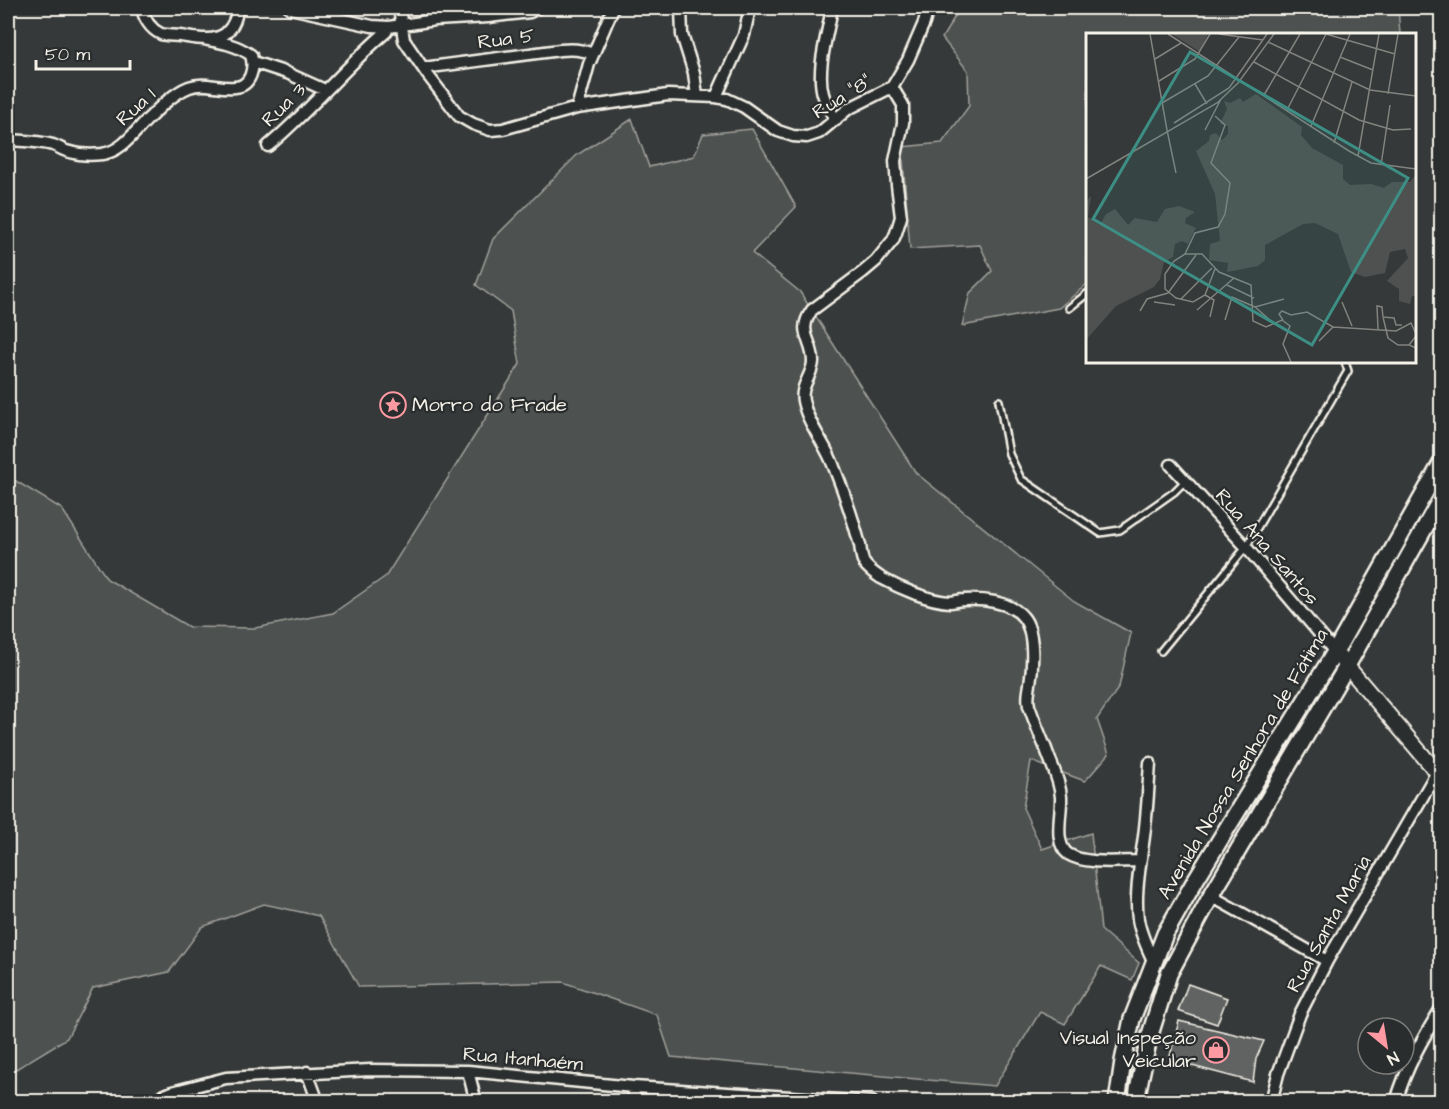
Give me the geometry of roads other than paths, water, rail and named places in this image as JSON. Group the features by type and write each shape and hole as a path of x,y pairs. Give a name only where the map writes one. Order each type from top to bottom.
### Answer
{"main road":[{"name":"Avenida Nossa Senhora de Fátima","path":"1117,1101 1132,1019 1166,934 1196,879 1335,652 1442,462"},
{"name":"Avenida Nossa Senhora de Fátima","path":"1137,1101 1149,1038 1168,974 1211,896 1347,666 1442,497"},
{"path":"1335,652 1439,775"}],"street":[{"path":"142,8 144,18 160,33 236,46 251,56 253,62"},
{"path":"204,39 217,38 225,34 233,26 238,8"},
{"path":"290,8 372,26 389,27 426,21 530,12 537,8"},
{"name":"Rua \"8\"","path":"399,8 404,40 423,68 459,116 490,130 503,129 577,108 668,95 728,99 744,107 778,131 793,136 807,137 819,133 848,109 892,87 912,51 928,8"},
{"path":"577,108 589,64 613,8"},
{"path":"681,8 682,35 694,73 697,96"},
{"path":"716,97 744,35 750,8"},
{"path":"832,8 821,81 827,107 836,120"},
{"name":"Rua 3","path":"268,146 290,127 389,27"},
{"name":"Rua 5","path":"423,68 574,49 593,54"},
{"name":"Rua 3","path":"253,62 287,73 325,90"},
{"name":"Rua 1","path":"8,140 54,146 72,153 103,154 114,150 128,140 150,116 179,92 189,87 206,84 236,88 244,84 251,75 253,62"},
{"path":"892,87 903,105 903,123 895,161 901,217 892,240 876,261 812,310 806,318 804,327 813,360 812,369 802,392 804,402 835,468 864,563 870,570 881,578 929,598 950,602 966,600 998,602 1024,617 1031,635 1030,683 1027,697 1059,786 1061,798 1059,837 1066,853 1084,860 1140,861"},
{"name":"Rua Ana Santos","path":"1171,465 1246,547 1335,652"},
{"path":"1150,763 1137,898 1138,921 1154,963"},
{"name":"Rua Santa Maria","path":"1271,1101 1292,1033 1327,961 1439,775"},
{"path":"1211,896 1327,961"},
{"path":"1396,1101 1414,1054 1442,1007"},
{"name":"Rua Itanhaém","path":"148,1101 174,1097 226,1078 370,1070 468,1071 633,1088 795,1099 872,1101"},
{"path":"468,1071 476,1101"},
{"path":"307,1072 318,1101"},
{"path":"633,1088 635,1101"}],"lane":[{"path":"1069,308 1086,295"},
{"path":"1161,651 1246,547 1348,370 1345,363"},
{"path":"999,400 1009,454 1021,479 1100,533 1120,530 1174,492 1185,481"}],"place":[{"name":"Morro do Frade","path":"393,405"},
{"name":"Visual Inspeção Veicular","path":"1216,1050"}]}
